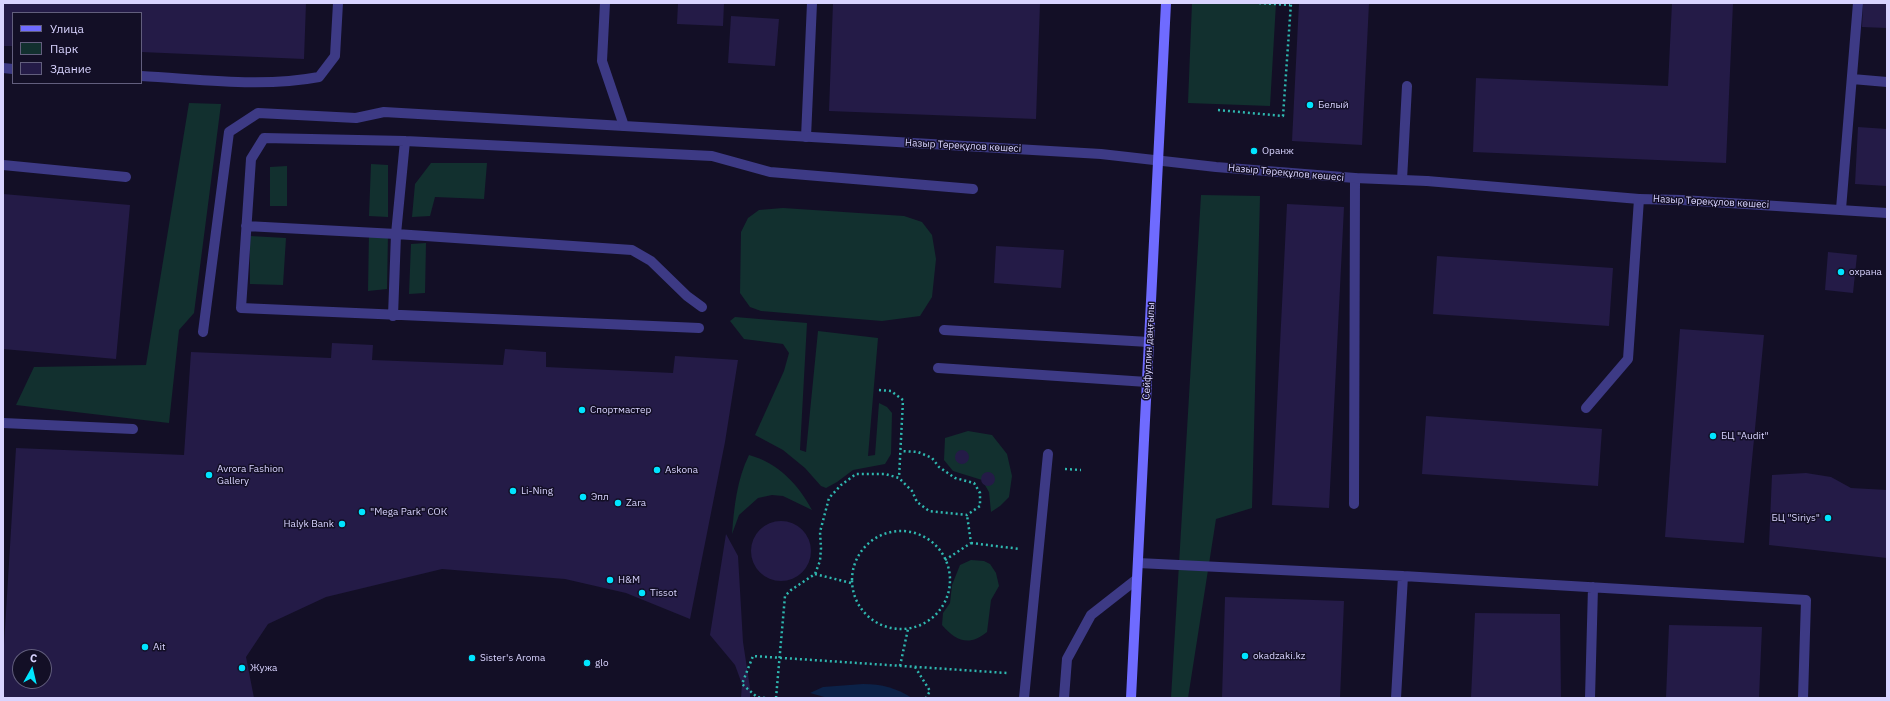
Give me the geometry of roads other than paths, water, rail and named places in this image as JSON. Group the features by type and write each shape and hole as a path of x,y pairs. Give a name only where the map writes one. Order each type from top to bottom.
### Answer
{"main road":[{"name":"Сейфуллин даңғылы","path":"1131,698 1166,3"}],"street":[{"path":"142,76 267,83 295,81 319,77 335,56 338,3"},
{"path":"604,3 602,61 624,126"},
{"path":"806,137 812,3"},
{"path":"1841,209 1858,3"},
{"path":"1852,79 1887,82"},
{"path":"1402,180 1407,86"},
{"name":"Назыр Төреқұлов көшесі","path":"203,332 229,132 258,113 356,118 384,112 1102,154 1355,178 1427,181 1639,199 1682,200 1887,213"},
{"path":"699,328 393,316 241,308 251,159 264,138 405,141 712,156 770,172 974,189"},
{"path":"393,316 396,234 405,141"},
{"path":"3,165 126,177"},
{"path":"1354,504 1355,178"},
{"name":"Назыр Төреқұлов көшесі","path":"1586,408 1628,359 1639,199"},
{"path":"246,226 396,234 632,250 651,261 687,296 702,307"},
{"path":"944,330 1149,342"},
{"path":"938,368 1147,382"},
{"path":"3,423 133,429"},
{"path":"1024,698 1048,454"},
{"path":"1138,562 1806,600 1803,698"},
{"path":"1396,698 1403,576"},
{"path":"1064,698 1067,659 1091,616 1137,579"},
{"path":"1590,698 1593,587"}],"water":[{"path":"863,684 889,687 912,698 828,698 810,693 823,687"}],"place":[{"name":"Белый","path":"1310,105"},
{"name":"Оранж","path":"1254,151"},
{"name":"охрана","path":"1841,272"},
{"name":"Спортмастер","path":"582,410"},
{"name":"БЦ \"Audit\"","path":"1713,436"},
{"name":"Askona","path":"657,470"},
{"name":"Avrora Fashion Gallery","path":"209,475"},
{"name":"Li-Ning","path":"513,491"},
{"name":"Эпл","path":"583,497"},
{"name":"Zara","path":"618,503"},
{"name":"\"Mega Park\" СОК","path":"362,512"},
{"name":"БЦ \"Siriys\"","path":"1828,518"},
{"name":"Halyk Bank","path":"342,524"},
{"name":"H&M","path":"610,580"},
{"name":"Tissot","path":"642,593"},
{"name":"Ait","path":"145,647"},
{"name":"okadzaki.kz","path":"1245,656"},
{"name":"Sister's Aroma","path":"472,658"},
{"name":"glo","path":"587,663"},
{"name":"Жужа","path":"242,668"}]}
